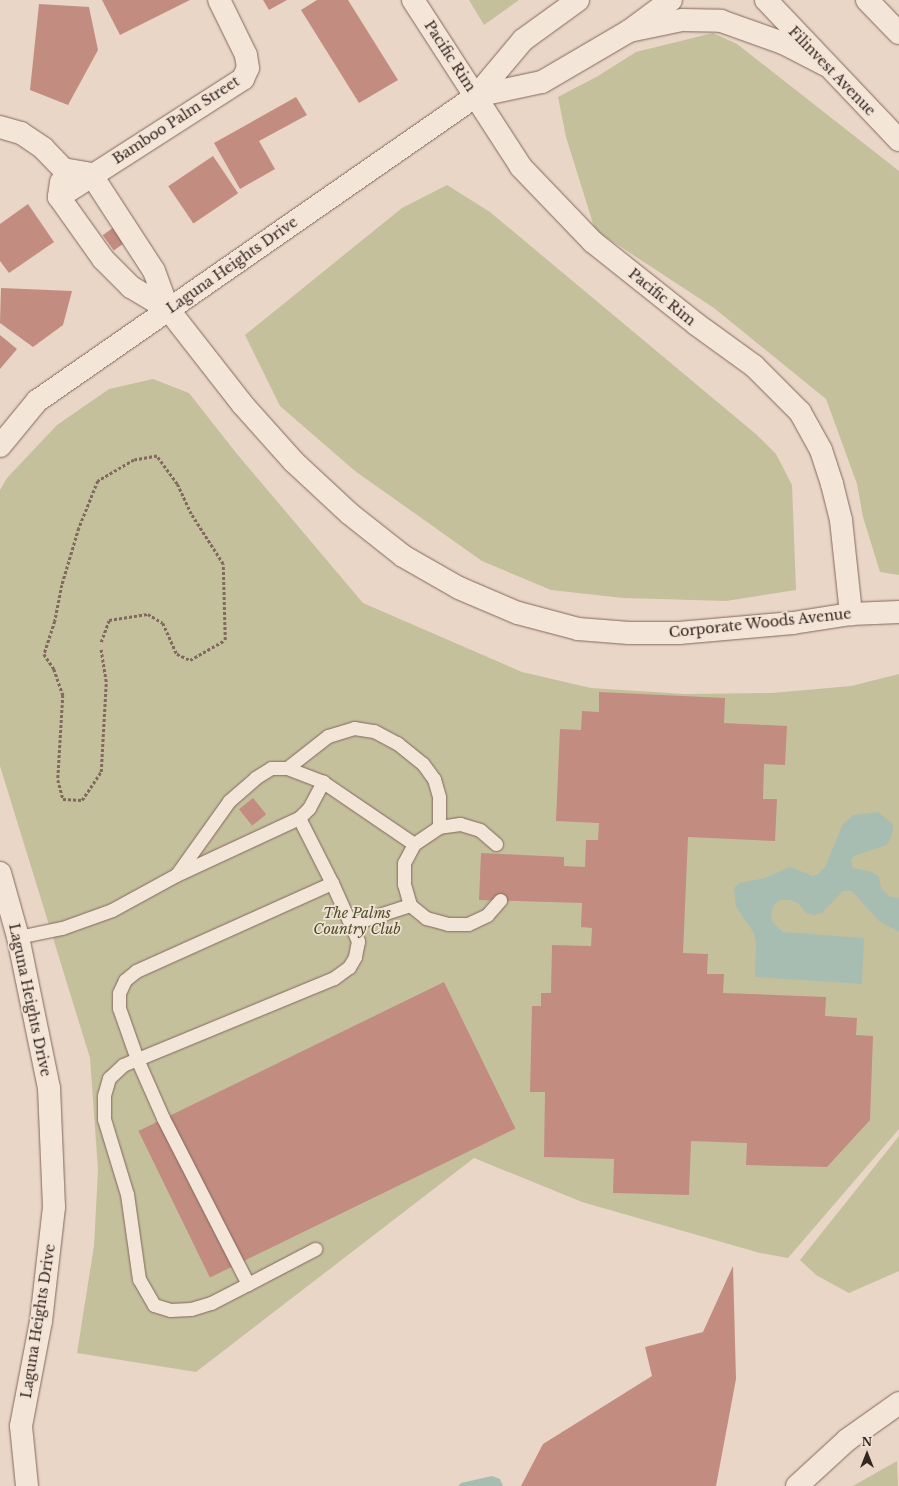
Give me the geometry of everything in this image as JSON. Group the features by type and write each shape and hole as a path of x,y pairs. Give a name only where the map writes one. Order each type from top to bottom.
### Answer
{"street":[{"name":"Bamboo Palm Street","path":"59,196 91,174 243,79 248,68 246,55 218,0"},
{"name":"Pacific Rim","path":"413,0 521,167 593,242 696,324 754,366 800,412 822,450 836,499 841,520 851,614"},
{"name":"Laguna Heights Drive","path":"0,446 37,401 476,96 523,40 578,0"},
{"name":"Laguna Heights Drive","path":"476,96 542,82 629,31 671,0"},
{"name":"Filinvest Avenue","path":"766,0 826,65 899,140"},
{"path":"867,0 899,34"},
{"path":"629,31 682,20 721,20 783,43 826,65"},
{"path":"0,127 21,133 43,148 63,169 91,174 154,271 168,309"},
{"path":"63,169 59,196 103,259 131,287 168,309"},
{"name":"Corporate Woods Avenue","path":"168,309 243,405 294,462 350,514 403,556 459,588 518,613 578,629 628,633 679,633 793,623 851,614 899,612"},
{"name":"Laguna Heights Drive","path":"0,873 18,937 49,1088 54,1207 41,1321 21,1426 27,1486"},
{"path":"797,1486 847,1440 899,1403"}],"lane":[{"path":"287,768 328,736 354,728 374,731 397,743 423,764 434,779 439,797 439,827"},
{"path":"176,874 229,801 255,778 271,768 287,768 323,782 414,844"},
{"path":"18,937 62,928 112,910 176,874 299,818 309,808 323,782"},
{"path":"299,818 332,883 358,941 355,957 349,967 334,978 137,1059 115,1071 108,1078 104,1096 104,1119 127,1194 139,1279 146,1294 154,1305 170,1310 191,1310 211,1303 315,1249"},
{"path":"496,844 480,830 460,824 439,827 414,844 404,863 404,884 410,905 426,918 448,924 468,924 487,915 500,900"},
{"path":"248,1284 163,1118 137,1059 119,1008 119,993 125,980 136,971 332,883"},
{"path":"351,924 410,905"}],"path":[{"path":"101,642 109,620 148,614 163,623 177,654 190,660 225,640 223,564 191,514 177,484 157,456 134,460 98,481 79,528 62,584 55,621 44,654 54,669 63,695 58,780 63,798 82,800 101,772 106,682 101,649"}],"green space":[{"path":"469,0 519,0 484,25"},
{"path":"713,33 737,44 899,171 899,575 880,572 863,517 857,484 826,399 714,308 595,230 566,137 558,97 598,76 636,52"},
{"path":"447,185 490,212 757,435 776,454 792,485 796,590 726,601 623,598 551,590 482,561 355,471 280,406 245,335 402,208"},
{"name":"The Palms Country Club","path":"153,379 189,393 237,454 363,603 522,672 591,688 685,694 772,693 851,686 899,674 899,1129 788,1258 760,1253 582,1202 474,1158 196,1372 77,1353 94,1246 98,1170 90,1058 0,766 0,490 7,478 57,425 109,389"},
{"path":"899,1136 899,1271 849,1293 816,1275 800,1260"},
{"path":"897,1461 898,1486 853,1486"}],"shaded area":[{"path":"878,812 893,824 892,835 887,845 854,856 851,861 853,868 872,872 879,877 881,888 890,897 899,898 899,932 879,921 852,891 843,891 822,913 814,915 806,913 798,903 790,900 780,900 774,905 771,913 772,921 783,932 864,938 862,984 755,977 756,944 754,933 736,907 734,888 739,883 765,878 790,867 813,876 819,873 825,867 843,824 853,815"},
{"path":"492,1476 500,1479 503,1486 458,1486 461,1483"}],"building":[{"path":"102,0 190,0 120,35"},
{"path":"263,0 287,0 269,10"},
{"path":"317,0 348,0 398,80 359,103 301,10"},
{"path":"39,4 89,7 98,50 68,105 30,90"},
{"path":"296,97 307,115 259,141 275,169 240,189 214,143"},
{"path":"213,156 238,193 193,224 168,186"},
{"path":"28,204 54,242 9,273 0,261 0,224"},
{"path":"114,227 125,242 114,251 103,235"},
{"path":"1,288 72,291 63,325 33,347 0,323"},
{"path":"0,335 17,349 0,369"},
{"path":"599,692 725,698 724,723 787,726 785,765 764,764 763,799 777,799 775,841 688,837 683,953 708,954 707,974 724,974 723,993 826,997 825,1016 857,1018 856,1035 873,1036 870,1120 827,1167 746,1165 747,1143 691,1141 689,1195 613,1193 614,1159 544,1157 545,1092 530,1092 532,1006 541,1006 541,993 551,993 552,945 591,946 592,928 581,927 582,903 479,900 481,853 564,857 564,866 585,867 586,840 598,840 599,823 556,821 560,729 581,730 582,711 599,712"},
{"path":"253,798 266,814 252,826 239,809"},
{"path":"444,982 515,1129 210,1278 138,1131"},
{"path":"733,1266 736,1379 716,1486 521,1486 543,1444 652,1376 645,1347 703,1332"}]}
